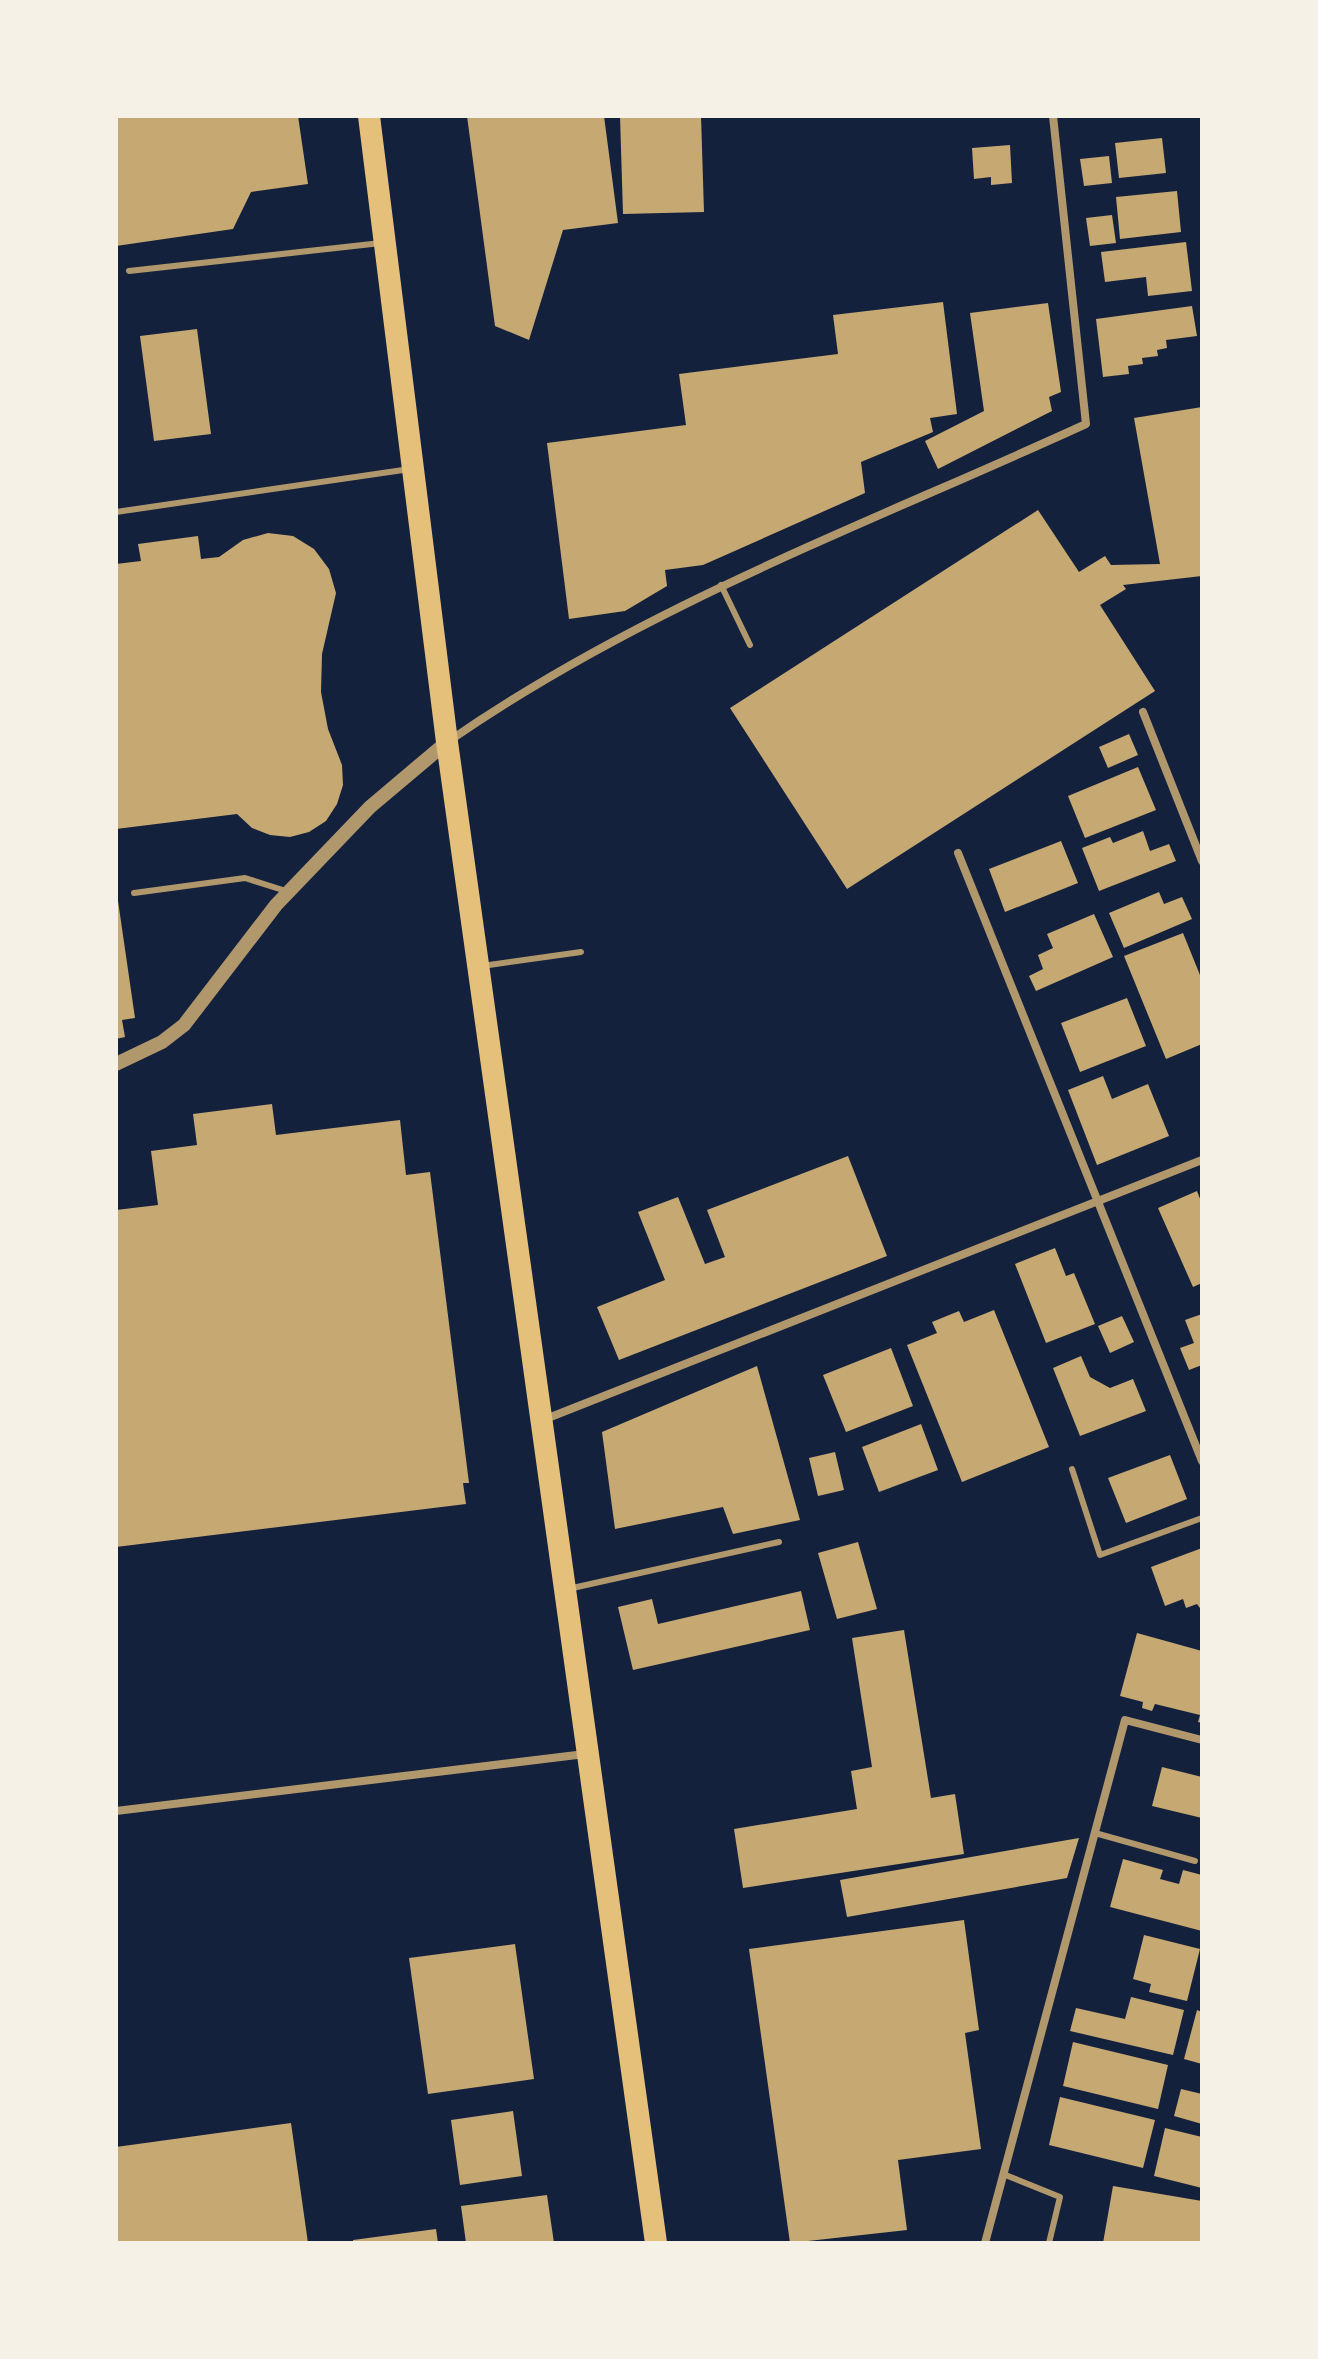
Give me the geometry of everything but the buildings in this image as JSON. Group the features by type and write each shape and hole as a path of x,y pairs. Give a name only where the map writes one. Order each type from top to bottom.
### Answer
{"highway":[{"path":"369,116 447,742 656,2243"}],"street":[{"path":"116,1064 162,1042 184,1025 289,892 370,807 447,742 513,697 721,585 1086,424 1053,116"},
{"path":"1143,712 1202,861"},
{"path":"958,853 1202,1461"},
{"path":"542,1421 1202,1160"},
{"path":"985,2243 1125,1720 1202,1740"},
{"path":"116,1811 589,1754"}],"lane":[{"path":"129,271 340,250 385,242"},
{"path":"116,512 413,469"},
{"path":"721,585 750,645"},
{"path":"134,893 245,878 289,892"},
{"path":"478,966 581,952"},
{"path":"1072,1469 1100,1555 1202,1518"},
{"path":"566,1590 779,1542"},
{"path":"1095,1833 1195,1861"},
{"path":"1003,2174 1060,2197 1049,2243"}]}
